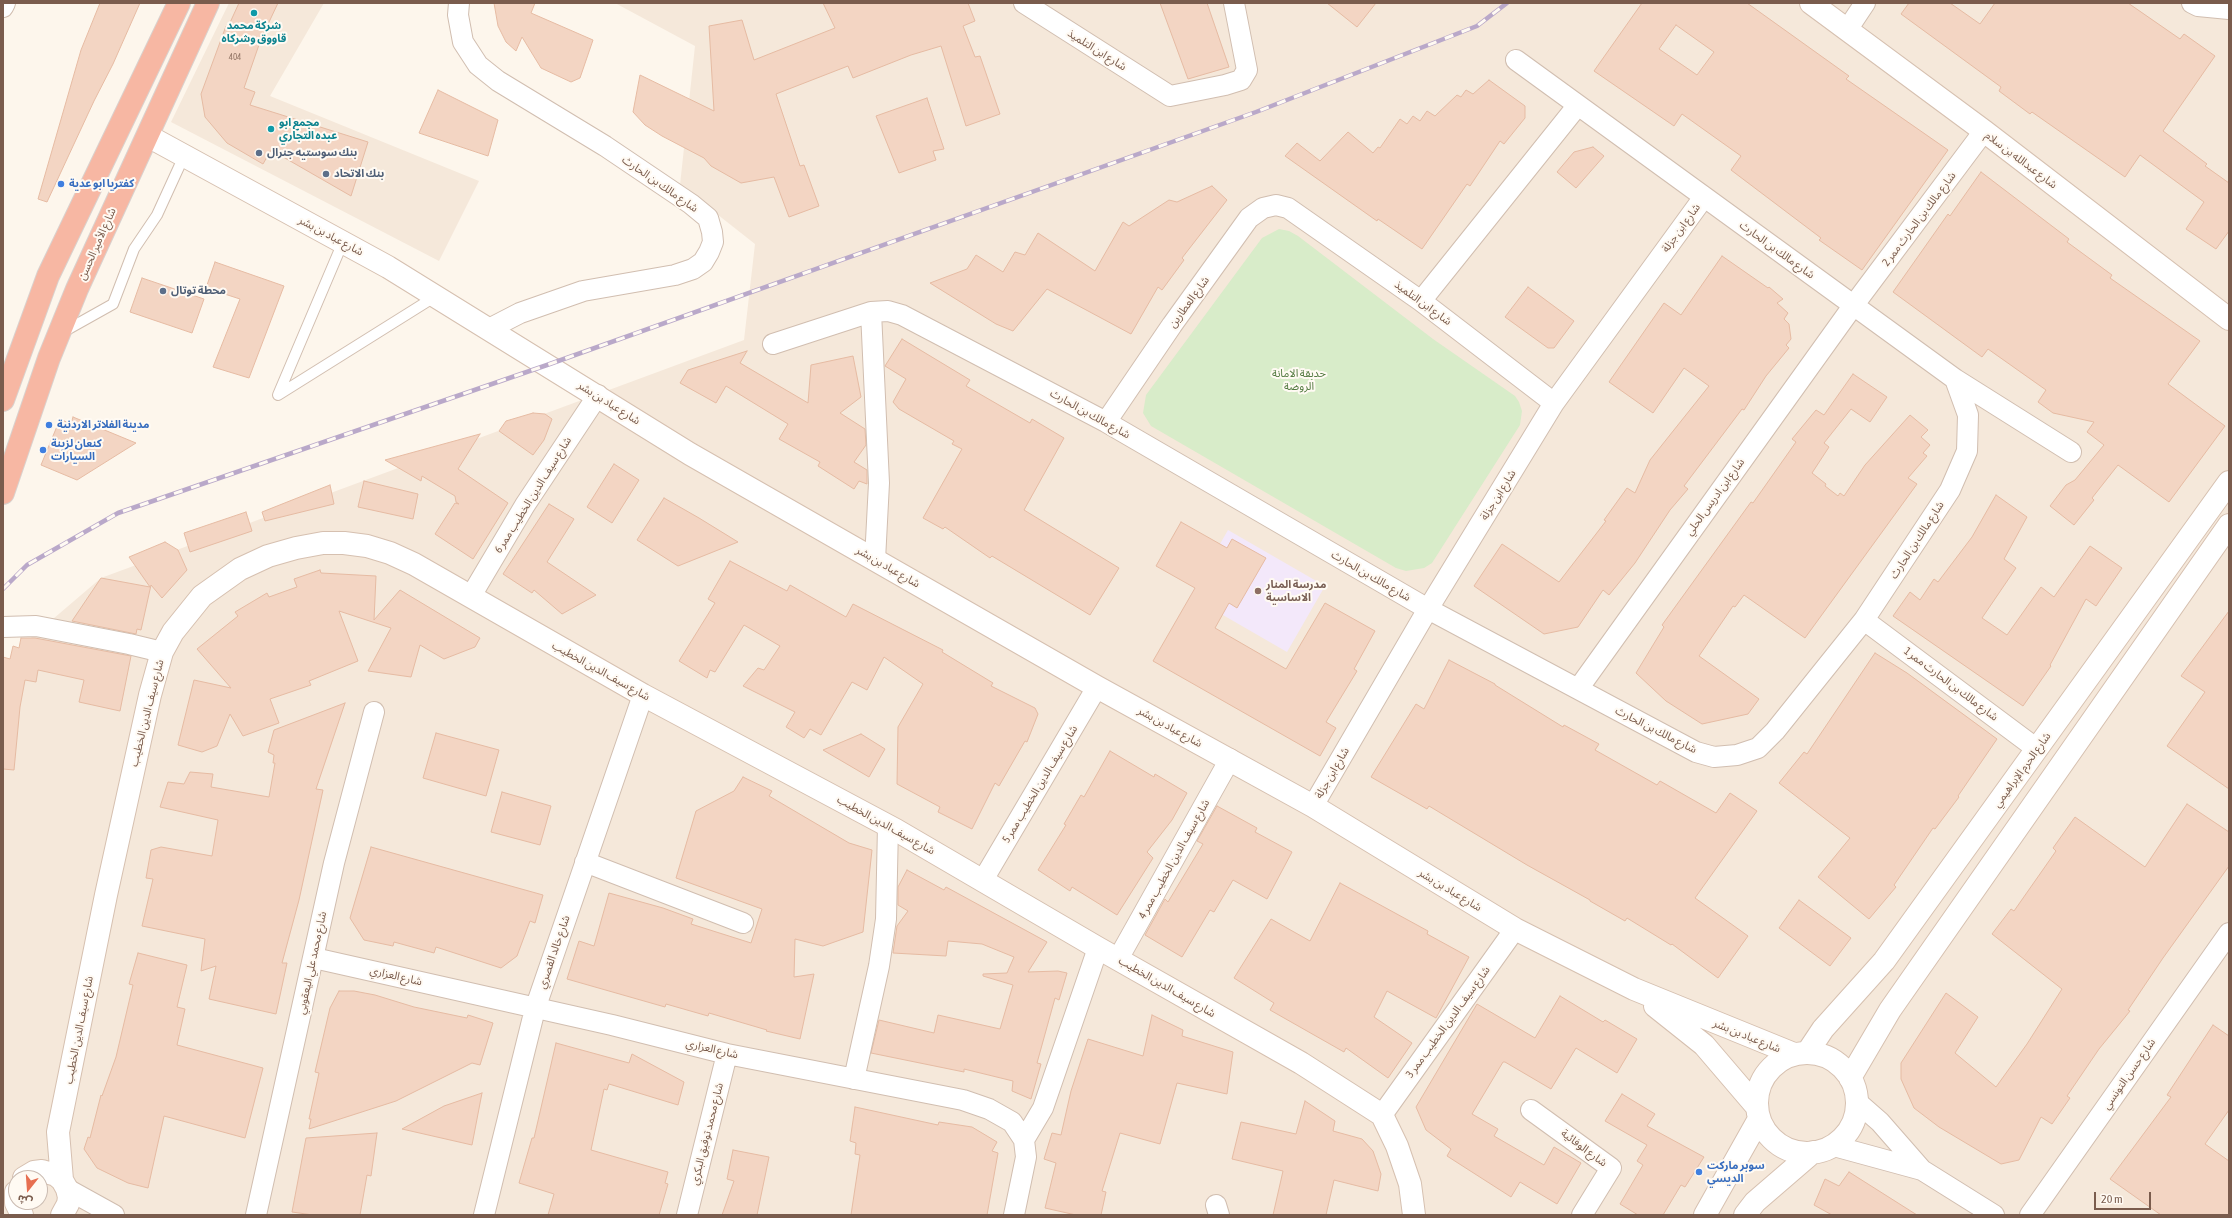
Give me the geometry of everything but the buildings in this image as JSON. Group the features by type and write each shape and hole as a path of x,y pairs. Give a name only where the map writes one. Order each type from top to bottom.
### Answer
{"highway":[{"path":"3,400 10,363 48,276 179,3"},
{"name":"شارع الأمير الحسن","path":"3,492 58,335 110,214 148,136 208,3"}],"street":[{"path":"3,7 5,3"},
{"name":"شارع مالك بن الحارث","path":"459,3 458,15 463,42 478,64 498,80 674,191 708,218 713,242 703,262 693,269 675,275 583,290 526,310 489,329"},
{"name":"شارع ابن التلميذ","path":"1024,3 1170,96 1225,85 1241,80 1247,70 1234,3"},
{"name":"شارع عبدالله بن سلام","path":"1811,3 1984,131 2229,319"},
{"path":"1847,30 1865,3"},
{"path":"2192,3 2198,6 2229,9"},
{"name":"شارع مالك بن الحارث","path":"773,344 871,312 888,311 916,321 1106,422 1428,609 1696,752 1714,757 1737,755 1758,748 1775,731 1864,620 1950,490 1967,451 1968,415 1955,379 1516,60"},
{"path":"1422,301 1578,105"},
{"name":"شارع مالك بن الحارث ممر 2","path":"1853,306 1984,131"},
{"name":"شارع عباد بن بشر","path":"148,136 343,242 436,296 598,395 690,454 1097,687 1312,806 1515,929 1634,989 1801,1054"},
{"name":"شارع ابن جزلة","path":"1312,806 1428,609 1554,403 1704,197"},
{"name":"شارع العطارين","path":"1106,422 1172,325 1249,218 1263,208 1276,205 1288,208"},
{"name":"شارع ابن التلميذ","path":"1288,208 1422,301 1554,403"},
{"name":"شارع ابن ادريس الحلي","path":"1578,689 1853,306"},
{"path":"871,312 879,483 875,560"},
{"path":"1955,379 2071,452"},
{"name":"شارع سيف الدين الخطيب ممر 6","path":"471,596 525,505 598,395"},
{"name":"شارع الحرم الإبراهيمي","path":"1801,1054 1884,961 2229,482"},
{"path":"1850,1078 1890,1010 2229,525"},
{"name":"شارع سيف الدين الخطيب","path":"62,1215 68,1204 58,1132 108,888 150,695 162,652 173,632 188,612 217,583 240,568 268,556 323,543 344,543 367,546 414,564 643,696 888,826 983,880 1098,948 1301,1064 1382,1115"},
{"name":"شارع مالك بن الحارث ممر 1","path":"1864,620 2037,749"},
{"path":"3,627 36,626 162,652"},
{"name":"شارع سيف الدين الخطيب ممر 5","path":"983,880 1097,687"},
{"name":"شارع خالد القصري","path":"484,1215 535,1009 643,696"},
{"name":"شارع محمد علي اليعقوبي","path":"256,1215 334,863 374,712"},
{"name":"شارع سيف الدين الخطيب ممر 4","path":"1118,959 1230,760"},
{"path":"854,1079 879,966 886,919 888,826"},
{"path":"585,862 743,923"},
{"name":"شارع سيف الدين الخطيب ممر 3","path":"1382,1115 1515,929"},
{"name":"شارع حسن التونسي","path":"2030,1215 2229,933"},
{"path":"1024,1140 1031,1131 1043,1108 1098,948"},
{"name":"شارع العزاري","path":"314,958 535,1009 612,1025 726,1054 963,1100 989,1109 1012,1122 1024,1140 1026,1157 1014,1215"},
{"name":"شارع عباد بن بشر","path":"1634,989 1704,1045 1758,1113"},
{"name":"شارع محمد توفيق البكري","path":"687,1215 726,1054"},
{"path":"1745,1215 1755,1202 1823,1149 1851,1124 1856,1113 1856,1101 1850,1078 1842,1068 1832,1060 1801,1054 1781,1060 1770,1068 1762,1080 1758,1093 1758,1113 1768,1134 1780,1145 1796,1152 1823,1149 1922,1170"},
{"path":"1856,1101 1880,1122 1922,1170 1994,1215"},
{"name":"شارع الوفائية","path":"1531,1110 1610,1168 1582,1215"},
{"path":"1706,1215 1758,1113"},
{"path":"1382,1115 1397,1146 1410,1184 1414,1215"},
{"name":"شارع سيف الدين الخطيب","path":"32,1170 58,1132"},
{"path":"48,1172 65,1185 114,1215"}],"lane":[{"path":"58,335 113,304 134,249 158,215 184,156"},
{"path":"343,242 278,395 436,296"}],"shaded area":[{"path":"229,3 324,3 270,96 479,181 439,261 171,122"},
{"path":"615,3 2229,3 2229,1215 3,1215 3,668 19,648 101,578 744,340 755,244 680,185 695,46"},
{"name":"مدرسة المنار الاساسية","path":"1228,530 1325,586 1287,652 1190,596"}],"green space":[{"name":"حدبقة الامانة الروضة","path":"1279,229 1289,231 1298,236 1433,339 1515,396 1519,402 1522,411 1520,425 1432,563 1424,568 1406,571 1396,568 1151,426 1143,413 1146,395 1262,238"}],"railway":[{"path":"3,589 27,565 118,513 547,365 1256,112 1477,26 1507,3"}],"place":[{"name":"شركة محمد قاووق وشركاه","path":"254,13"},
{"name":"مجمع ابو عبده التجاري","path":"271,129"},
{"name":"بنك سوستيه جنرال","path":"259,153"},
{"name":"بنك الاتحاد","path":"326,174"},
{"name":"كفتريا ابو عدية","path":"61,184"},
{"name":"محطة توتال","path":"163,291"},
{"name":"مدينة الفلاتر الاردنية","path":"49,425"},
{"name":"كنعان لزينة السيارات","path":"43,450"},
{"name":"مدرسة المنار الاساسية","path":"1258,591"},
{"name":"سوبر ماركت الديسي","path":"1699,1172"}]}
